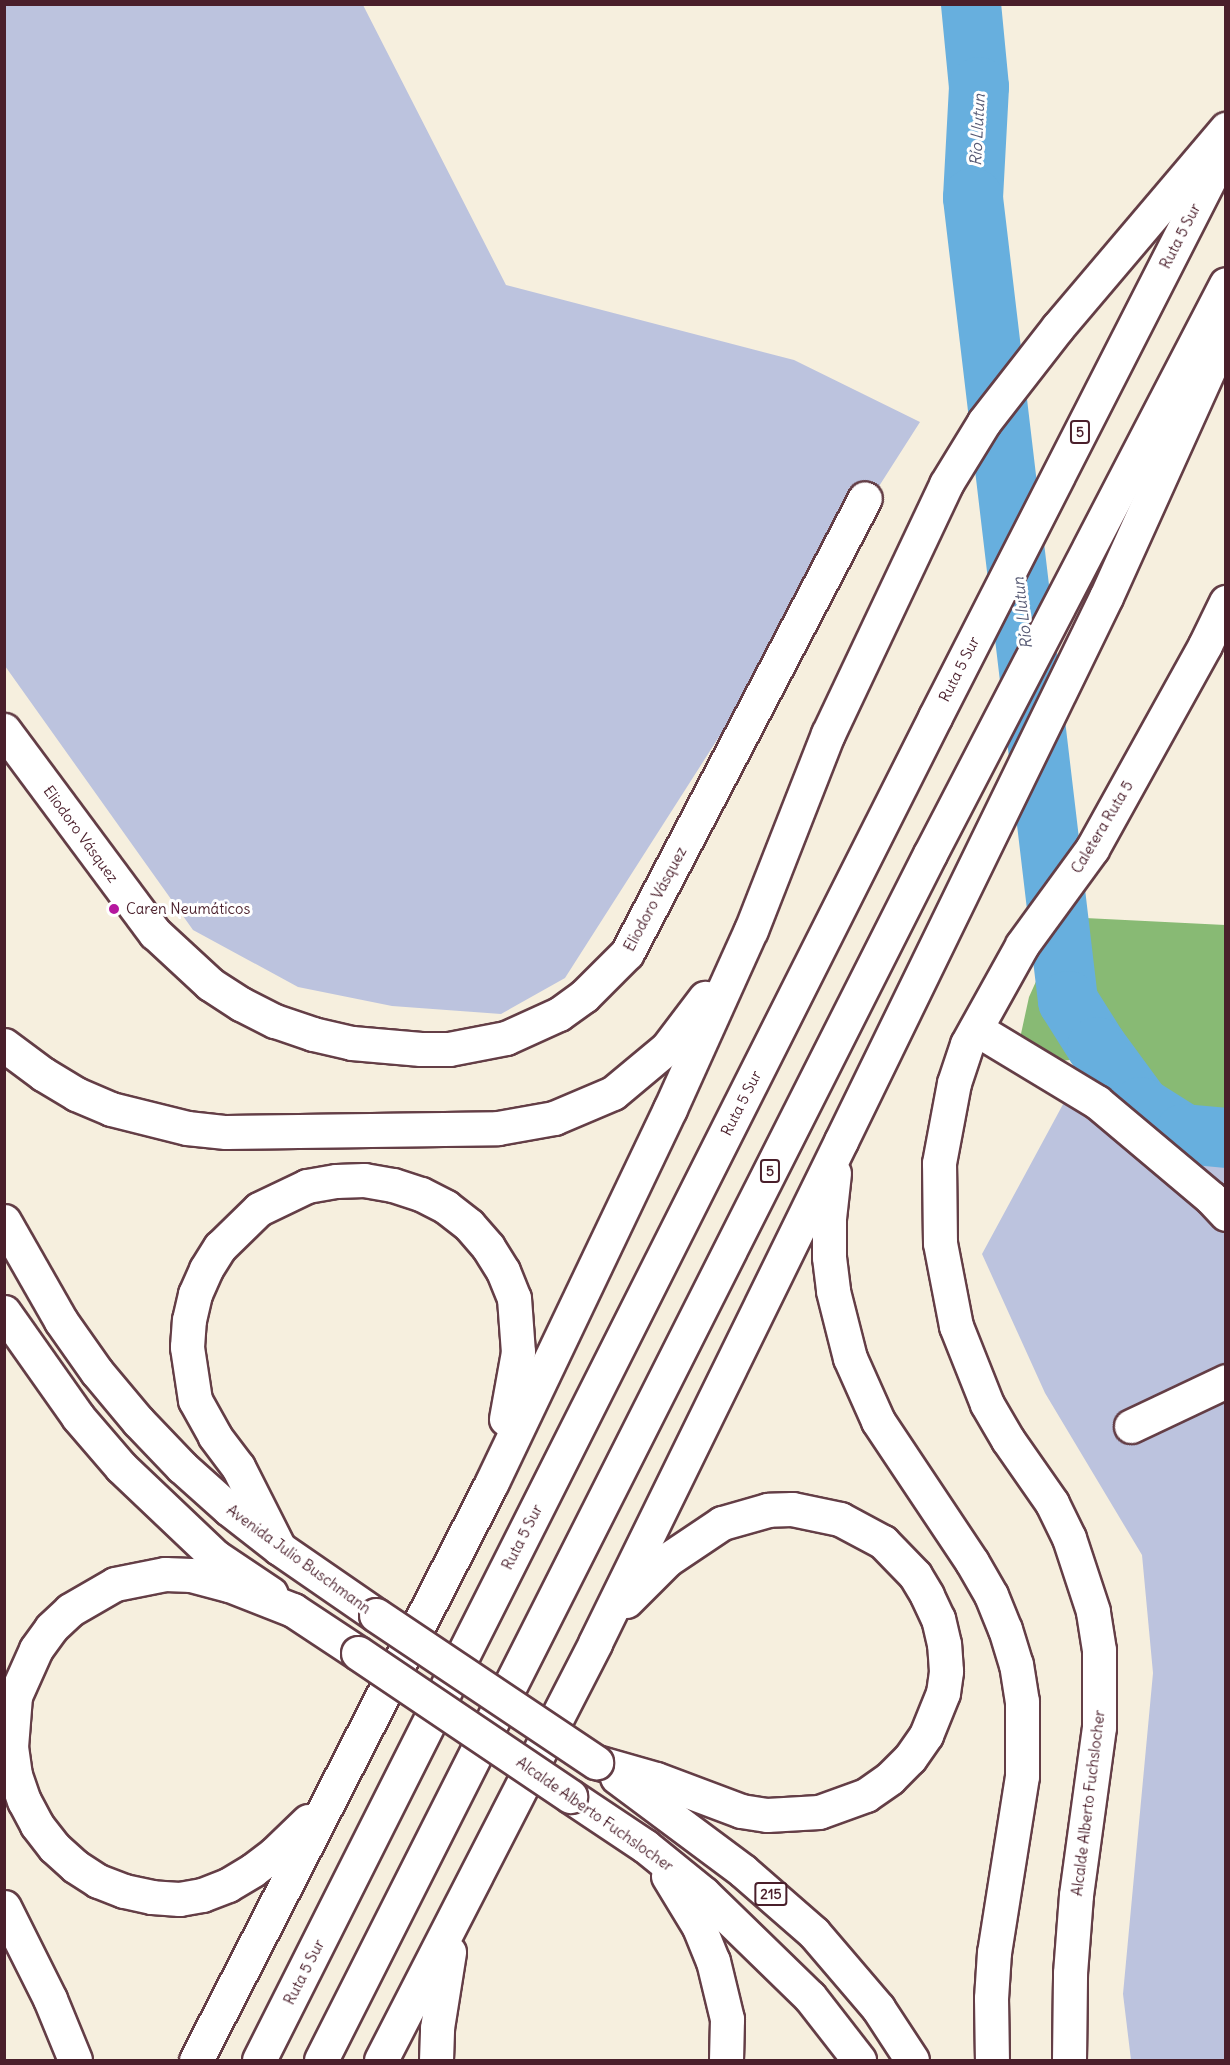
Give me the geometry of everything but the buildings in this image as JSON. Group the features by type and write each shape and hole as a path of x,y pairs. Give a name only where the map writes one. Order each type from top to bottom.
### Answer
{"main road":[{"path":"196,2061 492,1482 670,1109 752,930 828,734 946,484 984,422 1058,327 1226,129"},
{"name":"Ruta 5 Sur","path":"259,2061 924,738 1226,147"},
{"name":"5","path":"321,2061 914,886 1226,284"},
{"path":"381,2061 595,1643 841,1141 1106,597 1226,331"},
{"name":"Eliodoro Vásquez","path":"4,730 155,933 210,984 241,1004 275,1021 313,1034 352,1043 450,1049 506,1038 559,1014 584,996 627,953 865,498"},
{"name":"Caletera Ruta 5","path":"971,1037 1022,945 1092,849 1205,645 1226,602"},
{"path":"4,1045 43,1074 76,1094 121,1112 187,1128 226,1132 498,1128 526,1124 581,1108 613,1093 641,1072 667,1048 689,1021 752,930"},
{"path":"971,1037 1097,1102 1211,1198 1226,1214"},
{"name":"Alcalde Alberto Fuchslocher","path":"971,1037 954,1083 939,1163 939,1233 946,1285 956,1326 987,1404 1008,1440 1052,1503 1069,1538 1088,1592 1099,1650 1099,1727 1076,1895 1070,1973 1069,2061"},
{"path":"841,1141 833,1179 829,1257 833,1291 850,1358 878,1421 972,1562 991,1595 1016,1664 1022,1701 1022,1776 994,1952 991,1998 992,2061"},
{"path":"279,1548 238,1467 215,1436 195,1400 189,1374 188,1329 195,1294 206,1269 220,1247 238,1226 259,1209 307,1186 336,1181 364,1180 393,1185 420,1194 446,1208 469,1225 498,1263 514,1298 518,1352 515,1379 492,1482"},
{"name":"Avenida Julio Buschmann","path":"4,1221 61,1322 97,1372 138,1421 221,1502 279,1548 596,1762"},
{"path":"4,1312 78,1417 121,1467 216,1557 293,1610"},
{"path":"1131,1426 1226,1381"},
{"path":"595,1643 640,1585 694,1540 722,1523 745,1515 792,1509 840,1519 883,1542 900,1557 927,1595 938,1619 946,1671 936,1714 926,1735 910,1758 890,1778 866,1795 819,1812 767,1815 741,1811 656,1779 596,1762"},
{"path":"293,1610 229,1585 191,1575 165,1574 140,1577 115,1584 91,1596 51,1628 24,1672 15,1696 11,1721 11,1747 15,1775 24,1801 37,1825 54,1847 75,1866 98,1881 124,1891 152,1897 179,1899 202,1895 228,1885 253,1870 303,1827 337,1784"},
{"name":"Alcalde Alberto Fuchslocher","path":"293,1610 645,1846 703,1893 758,1943 810,1996 859,2061"},
{"name":"215","path":"596,1762 671,1815 780,1901 846,1968 878,2008 912,2061"},
{"path":"645,1846 683,1898 713,1961 727,2019 726,2061"},
{"path":"4,1906 50,1999 75,2061"},
{"path":"436,2061 442,1987 461,1906"}],"shaded area":[{"path":"4,5 363,5 506,285 794,360 920,422 565,978 501,1014 392,1006 298,987 193,930 5,666"},
{"path":"1088,1058 1225,1147 1225,2060 1131,2060 1123,1994 1153,1673 1142,1555 1045,1393 982,1254"}],"green space":[{"path":"1065,917 1225,925 1225,1147 1088,1058 1014,1066 1029,997"}],"waterway":[{"name":"Río Llutun","path":"971,4 979,87 973,198 1068,1001 1097,1047 1141,1107 1184,1134 1226,1138"}],"place":[{"name":"Caren Neumáticos","path":"114,909"}]}
